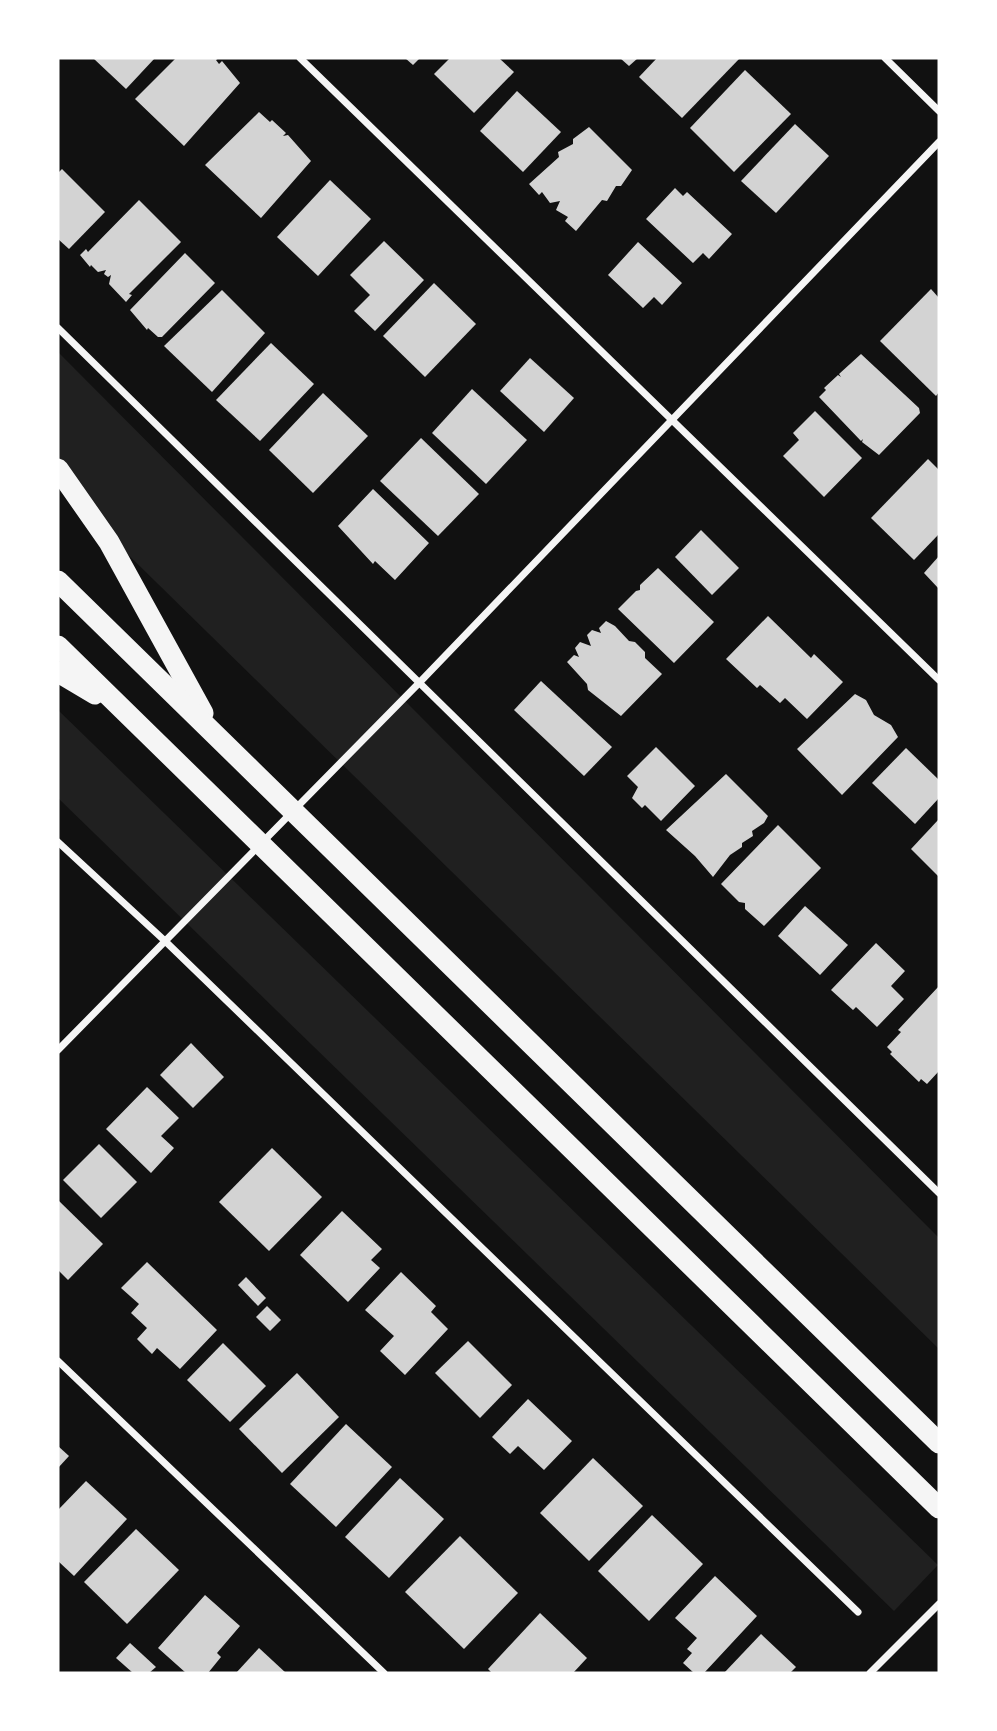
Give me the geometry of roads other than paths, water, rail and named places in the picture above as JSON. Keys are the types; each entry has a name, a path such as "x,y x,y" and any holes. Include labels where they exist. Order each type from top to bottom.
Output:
{"highway":[{"path":"58,469 109,542 214,733"},
{"path":"58,581 939,1443"},
{"path":"58,646 939,1508"},
{"path":"58,672 128,715"}],"street":[{"path":"300,58 939,680"},
{"path":"885,58 939,111"},
{"path":"58,1050 420,682 939,142"},
{"path":"58,328 939,1193"},
{"path":"58,842 165,941 859,1612"},
{"path":"58,1362 384,1673"},
{"path":"870,1673 939,1604"}]}
